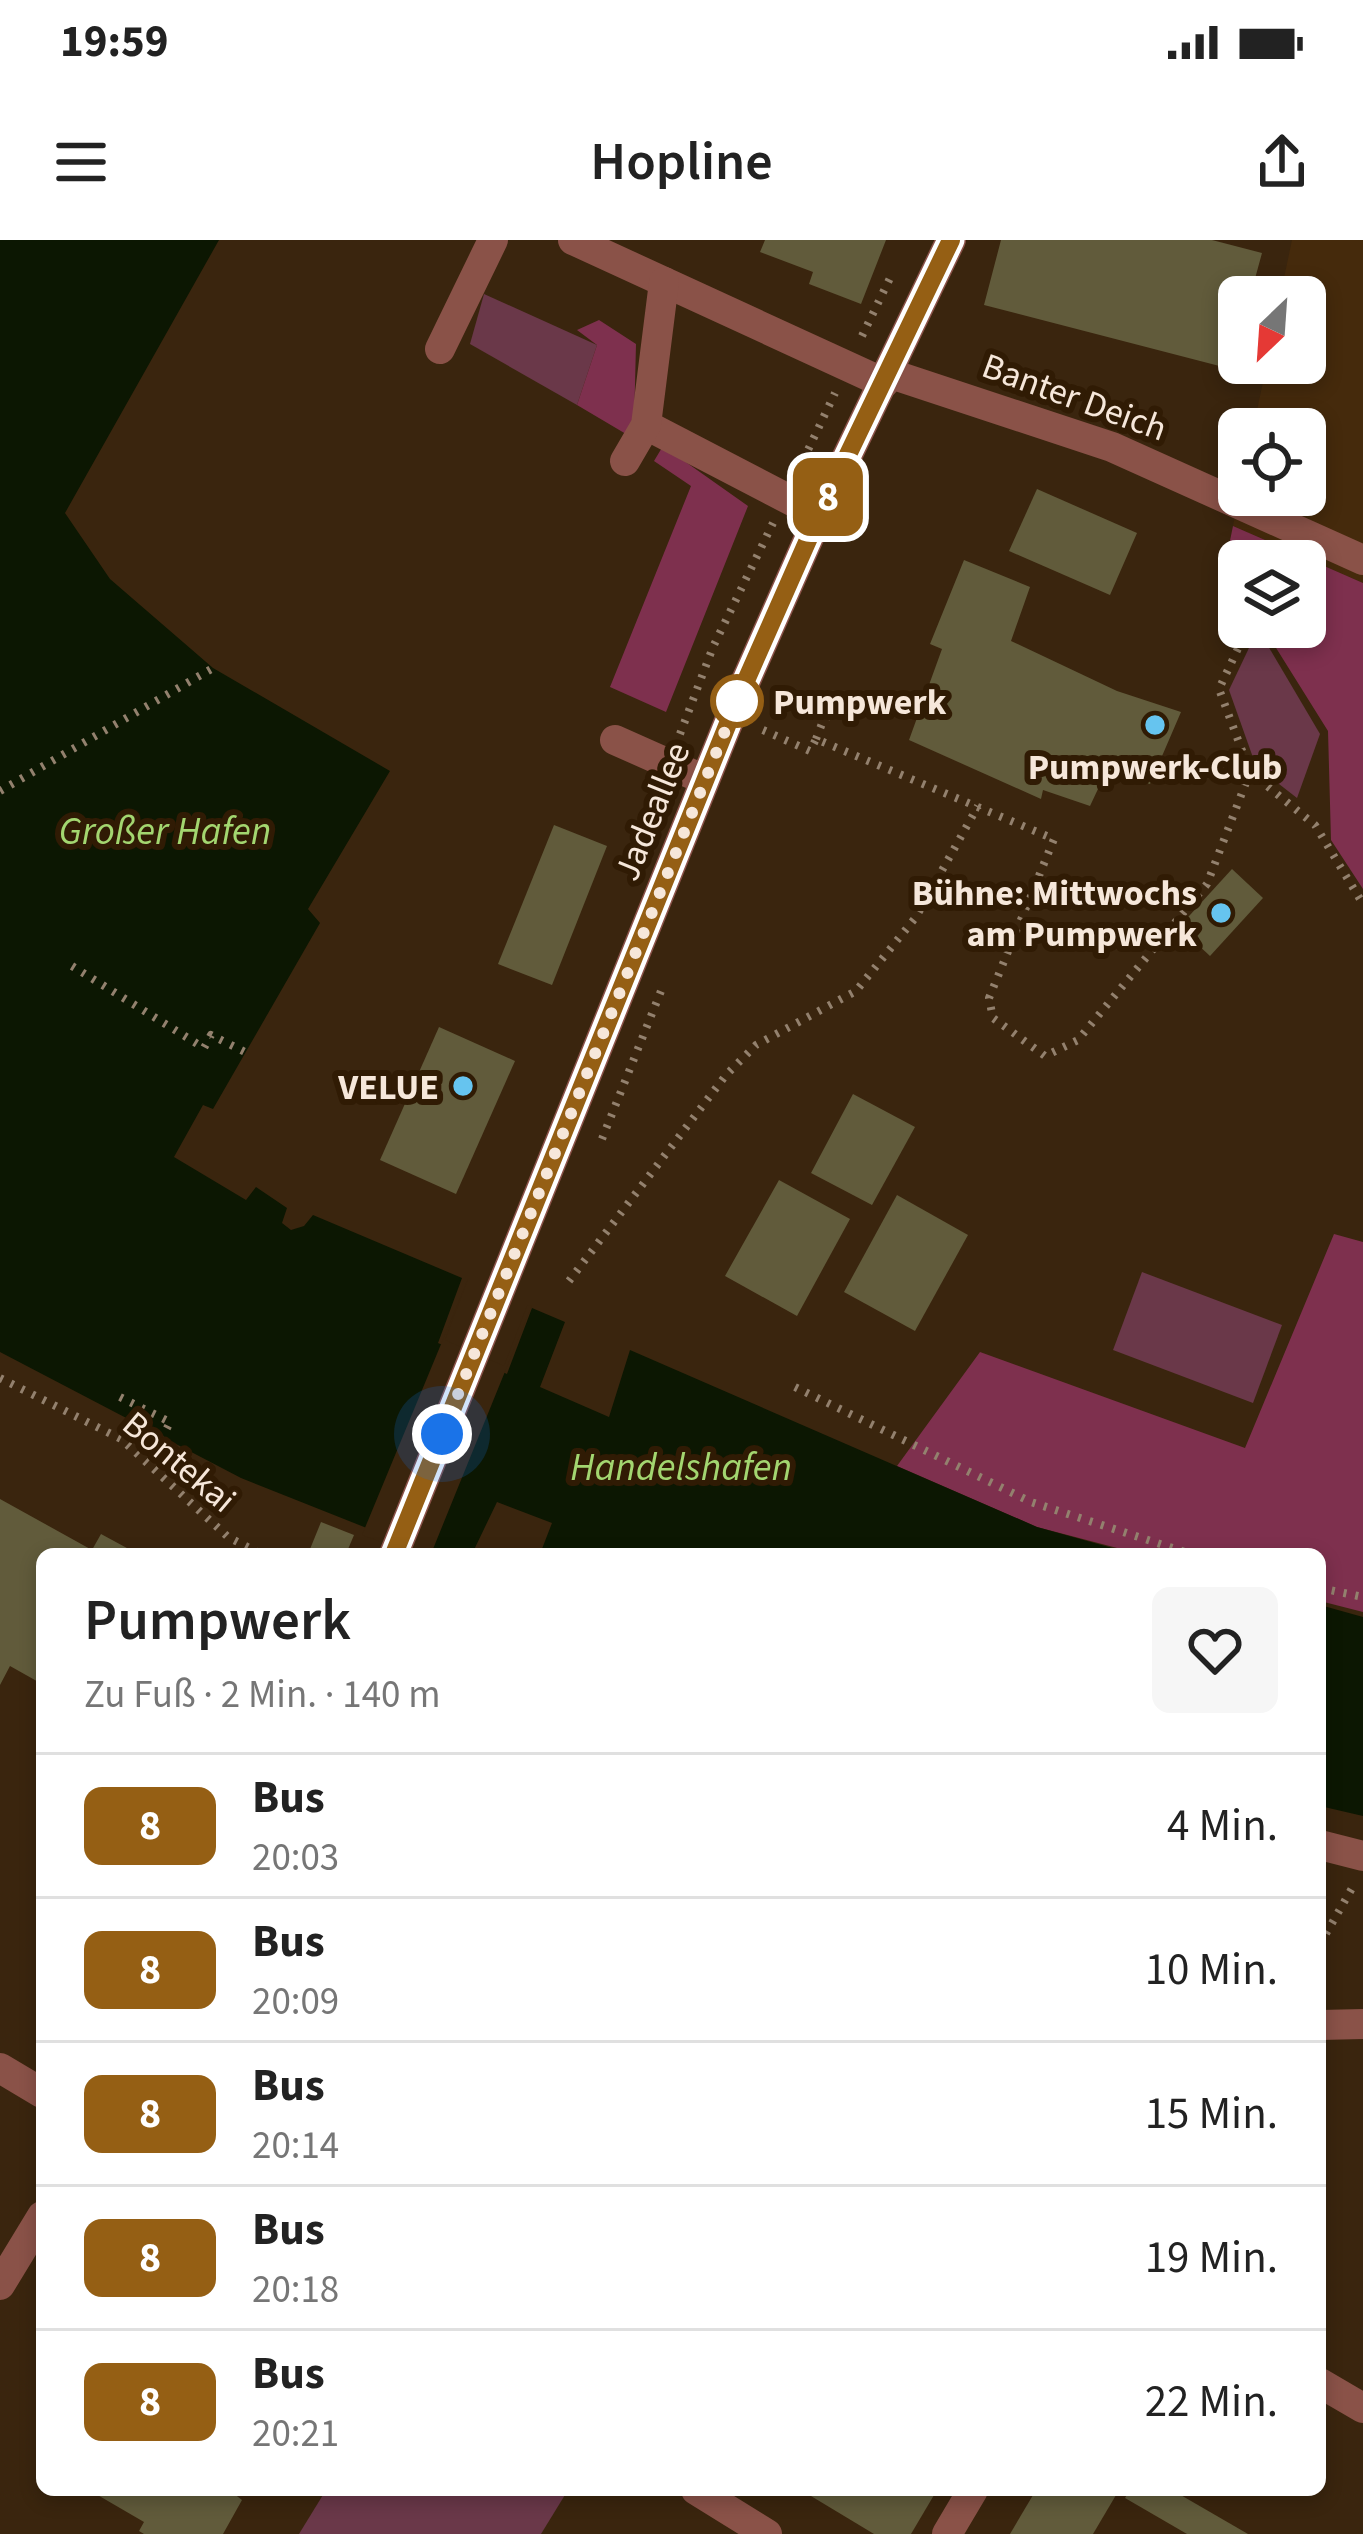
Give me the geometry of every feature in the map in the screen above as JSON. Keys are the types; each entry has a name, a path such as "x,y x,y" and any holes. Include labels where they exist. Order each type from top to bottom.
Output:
{"street":[{"path":"440,350 493,240"},
{"name":"Banter Deich","path":"573,240 848,366 1112,448 1363,560"},
{"name":"Jadeallee","path":"396,1548 706,781 819,515 952,240"},
{"path":"625,461 646,425 664,282"},
{"path":"646,425 819,515"},
{"path":"615,740 706,781"},
{"path":"1326,1847 1363,1856"},
{"path":"1326,2025 1363,2024"},
{"path":"0,2068 36,2089"},
{"path":"0,2285 36,2226"},
{"path":"1326,2386 1363,2408"},
{"path":"706,2496 767,2534"},
{"path":"947,2534 969,2496"}],"path":[{"path":"848,366 898,261"},
{"path":"1238,648 1220,688 1250,772 1315,825 1363,904"},
{"path":"0,790 213,668"},
{"path":"763,730 810,752 823,722 844,700"},
{"path":"816,739 1054,839 989,998 993,1018 1045,1056 1078,1040 1207,884 1250,772"},
{"path":"569,1281 726,1075 756,1045 856,991 916,917 978,806"},
{"path":"72,966 204,1048 211,1035 250,1055"},
{"name":"Bontekai","path":"0,1378 121,1438 228,1537 249,1548"},
{"path":"795,1387 1031,1502 1173,1548"},
{"path":"120,1397 170,1422 156,1450"},
{"path":"1326,1589 1363,1597"},
{"path":"1326,1934 1363,1869"}],"shaded area":[{"path":"1292,240 1363,240 1363,583 1326,567 1326,540 1265,540 1233,526 1235,516 1326,516 1326,408 1257,408 1263,384 1326,384 1326,276 1284,276"},
{"path":"484,294 597,345 577,405 470,344"},
{"path":"599,320 636,344 634,425 626,434 577,405 597,345 577,330"},
{"path":"663,446 748,506 666,712 610,687 691,486 654,461"},
{"path":"1233,526 1265,540 1230,540"},
{"path":"1326,567 1363,583 1363,889 1331,840 1328,731 1276,648 1326,648"},
{"path":"1249,648 1269,648 1320,734 1297,798 1256,766 1229,690"},
{"path":"1334,1234 1363,1242 1363,1612 1326,1603 1326,1548 1117,1548 1037,1527 897,1466 980,1352 1245,1448"},
{"path":"1142,1272 1282,1325 1253,1403 1113,1350"},
{"path":"322,2496 564,2496 541,2534 299,2534"}],"water":[{"name":"Großer Hafen","path":"0,240 219,240 65,513 110,579 213,668 390,771 308,909 320,923 213,1109 203,1105 174,1157 246,1200 256,1187 287,1208 282,1223 291,1230 304,1226 313,1215 462,1278 438,1343 507,1374 532,1308 565,1322 540,1387 609,1417 630,1350 1037,1527 1112,1548 542,1548 552,1523 497,1502 475,1548 417,1548 241,1478 0,1352"},
{"path":"1326,1607 1363,1617 1363,1816 1326,1807"}],"pier":[{"path":"468,1279 445,1340 504,1366 527,1306 532,1305 433,1548 398,1548 362,1535"}],"building":[{"path":"765,240 886,240 861,304 809,284 813,272 760,252"},
{"path":"1001,240 1212,240 1262,253 1256,276 1218,276 1218,366 984,305"},
{"path":"1037,489 1137,533 1110,595 1009,551"},
{"path":"964,560 1030,587 1011,641 1117,691 1181,712 1150,784 1106,772 1090,806 1043,790 1041,799 909,740 942,649 930,644"},
{"path":"554,825 607,846 552,985 498,964"},
{"name":"Bühne: Mittwochs am Pumpwerk","path":"1232,869 1263,898 1210,956 1179,927"},
{"path":"439,1027 515,1061 456,1194 380,1160"},
{"path":"853,1094 915,1127 872,1205 811,1173"},
{"path":"779,1180 850,1219 797,1316 725,1276"},
{"path":"897,1195 968,1235 915,1331 844,1292"},
{"path":"0,1499 88,1548 36,1548 36,1681 10,1666 0,1685"},
{"path":"321,1522 354,1535 349,1548 310,1548"},
{"path":"101,1534 127,1548 93,1548"},
{"path":"99,2496 237,2496 242,2500 223,2534 144,2534 139,2531 144,2522"},
{"path":"811,2496 933,2496 911,2534 874,2534"},
{"path":"1032,2496 1115,2496 1093,2534 1010,2534"},
{"path":"1182,2496 1248,2534 1187,2534 1125,2498"}],"bus line":[{"name":"8","path":"396,1548 737,701 819,515 951,240"}],"place":[{"name":"Pumpwerk","path":"737,701"},
{"name":"Pumpwerk-Club","path":"1155,725"},
{"name":"Bühne: Mittwochs am Pumpwerk","path":"1221,913"},
{"name":"VELUE","path":"463,1086"}],"route":[{"path":"442,1434 737,701"}],"water label":[{"name":"Handelshafen","path":"681,1466"}]}
